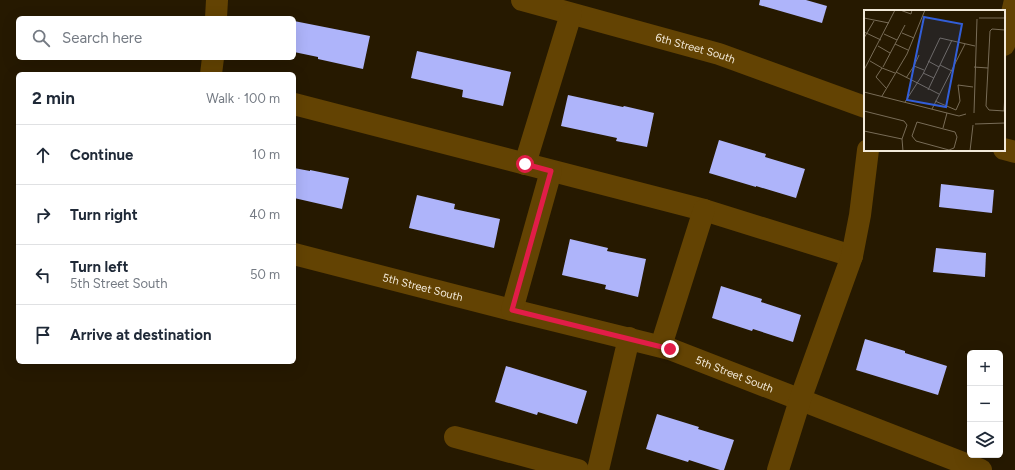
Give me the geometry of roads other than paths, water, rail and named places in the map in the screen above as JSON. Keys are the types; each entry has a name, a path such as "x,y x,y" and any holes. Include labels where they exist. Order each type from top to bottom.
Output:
{"street":[{"path":"216,16 217,0"},
{"name":"6th Street South","path":"522,0 719,54 864,107"},
{"path":"1005,42 1015,0"},
{"path":"525,164 571,14"},
{"path":"211,72 213,60"},
{"path":"296,105 704,210 852,256"},
{"path":"1005,149 1015,152"},
{"path":"778,470 800,400 852,256 860,215 868,151"},
{"path":"512,310 551,171"},
{"path":"661,346 704,210"},
{"name":"5th Street South","path":"296,255 512,310 661,346 981,470"},
{"path":"598,470 629,338"},
{"path":"455,437 578,470"}]}
